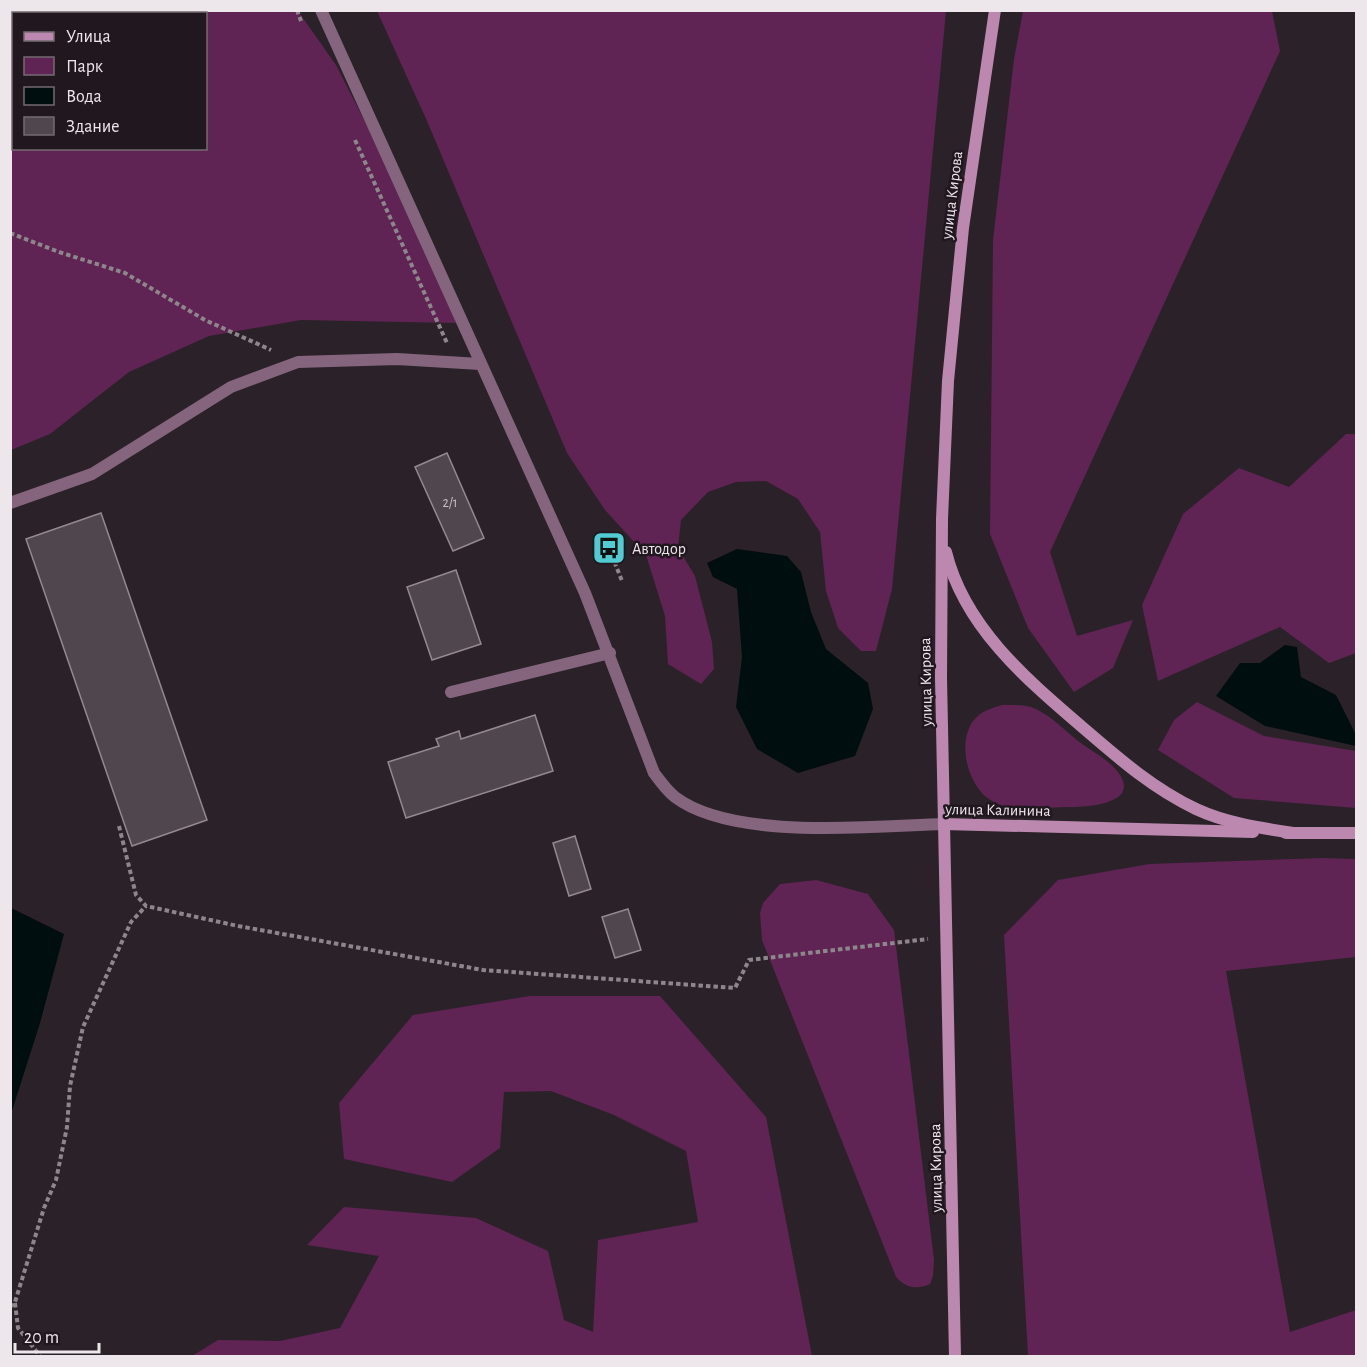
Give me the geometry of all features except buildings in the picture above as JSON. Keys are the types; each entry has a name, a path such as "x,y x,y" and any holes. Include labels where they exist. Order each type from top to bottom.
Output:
{"main road":[{"name":"улица Кирова","path":"955,1356 944,824 942,519 948,381 963,228 995,10"},
{"path":"942,519 944,543 958,590 991,638 1041,692 1125,764 1162,791 1225,820 1293,833"},
{"name":"улица Калинина","path":"944,824 1356,833"}],"street":[{"path":"321,10 610,653 451,692"},
{"path":"10,503 92,474 231,387 298,362 397,359 480,364"},
{"name":"улица Калинина","path":"610,653 654,773 675,797 701,810 738,821 794,828 944,824"}],"path":[{"path":"297,10 306,32"},
{"path":"354,139 456,364"},
{"path":"10,233 59,252 125,273 205,320 298,362"},
{"path":"609,548 622,580"},
{"path":"119,826 136,895 146,906 238,926 483,970 735,988 749,960 947,936"},
{"path":"40,1356 18,1328 15,1302 44,1208 56,1180 67,1127 70,1086 83,1027 131,922 146,906"},
{"path":"10,1307 15,1302"}],"green space":[{"path":"11,11 298,11 336,65 423,235 456,323 301,320 209,336 129,372 50,434 11,450"},
{"path":"377,11 946,11 892,589 876,651 861,651 838,628 826,591 820,532 798,499 766,481 736,482 708,492 681,520 678,548 695,576 712,642 714,669 701,684 668,664 665,616 646,555 605,510 567,453 427,121"},
{"path":"1023,11 1272,11 1280,51 1050,552 1077,636 1133,620 1113,668 1074,692 1028,628 990,534 993,240 1014,59"},
{"path":"1346,434 1356,434 1356,653 1329,663 1280,627 1158,681 1142,605 1183,514 1239,468 1289,487"},
{"path":"1197,702 1264,736 1356,751 1356,808 1234,798 1158,750 1174,720"},
{"path":"1002,705 1029,707 1048,716 1078,741 1105,759 1118,772 1124,783 1123,791 1118,797 1109,801 1088,806 1020,808 1000,805 992,801 984,795 971,775 965,752 966,740 969,729 980,714"},
{"path":"1356,859 1356,957 1226,971 1290,1332 1356,1310 1356,1356 1028,1356 1004,935 1058,880 1149,864"},
{"path":"816,880 868,894 894,930 934,1260 933,1276 930,1284 925,1286 912,1287 896,1277 762,940 760,913 763,903 780,884"},
{"path":"530,996 660,996 766,1117 812,1356 192,1356 218,1340 280,1341 340,1328 379,1256 307,1245 344,1207 476,1218 548,1251 564,1320 593,1332 598,1240 698,1222 686,1151 614,1115 551,1091 504,1092 500,1148 452,1182 344,1159 339,1103 413,1015"}],"water":[{"path":"737,549 787,556 801,572 811,612 826,649 868,683 873,709 855,756 798,773 757,749 736,707 742,657 737,589 713,577 707,563"},
{"path":"1285,645 1297,647 1301,677 1336,695 1356,735 1356,746 1265,726 1216,696 1240,663 1260,663"},
{"path":"11,908 64,934 40,1023 11,1114"}],"place":[{"name":"Автодор","path":"609,548"}]}
